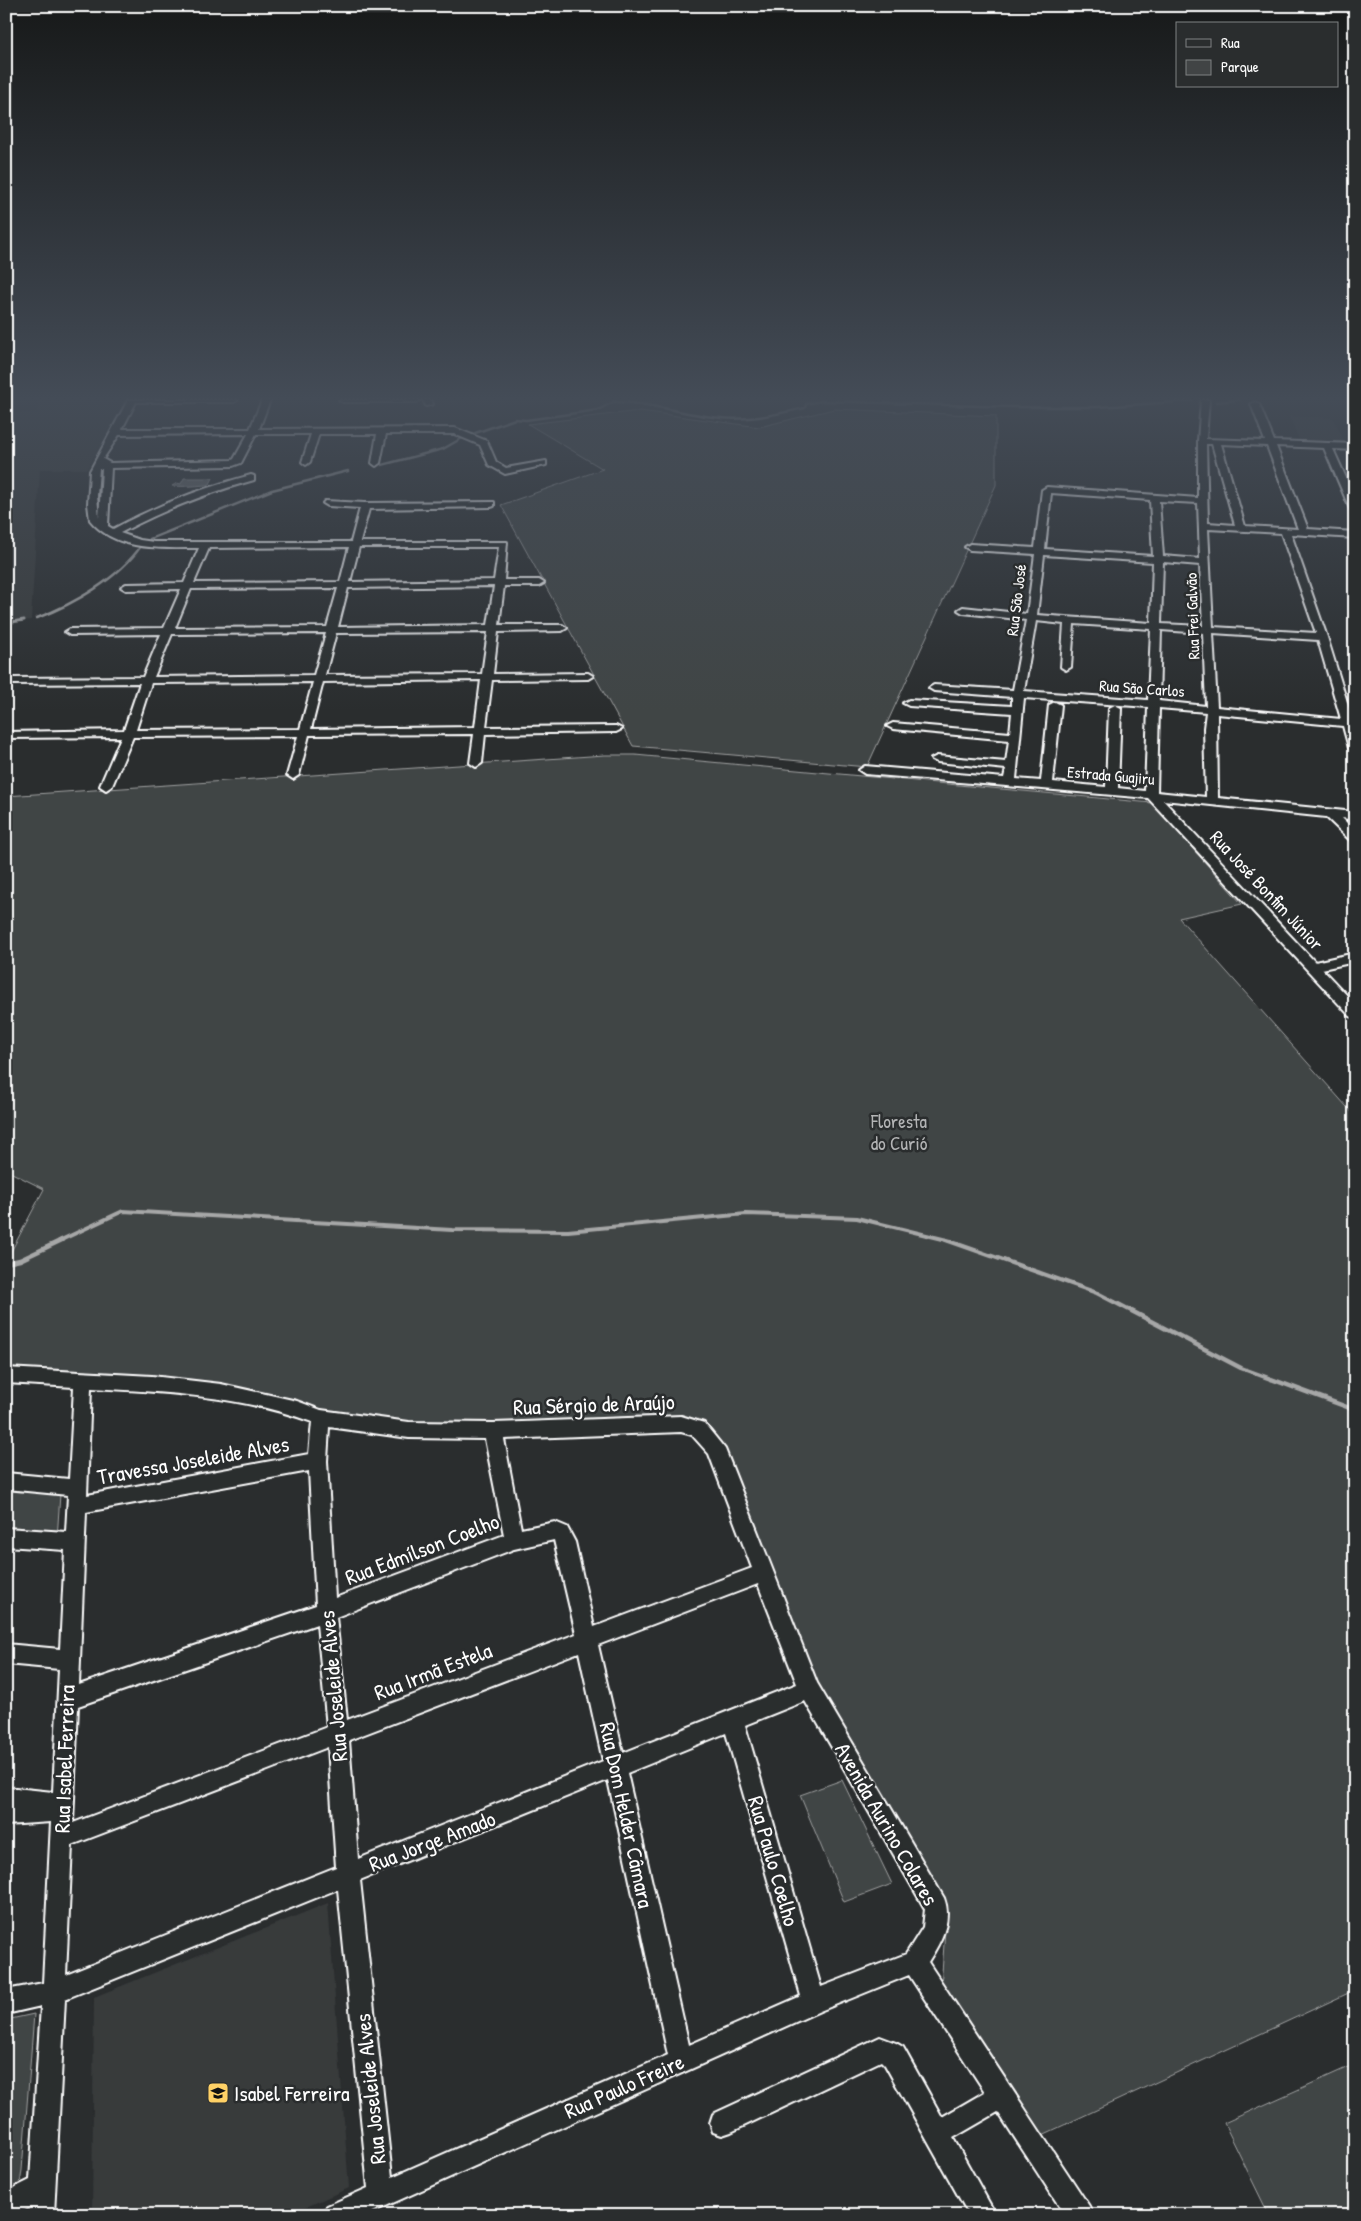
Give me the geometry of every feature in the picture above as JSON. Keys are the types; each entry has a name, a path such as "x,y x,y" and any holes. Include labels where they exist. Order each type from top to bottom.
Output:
{"street":[{"path":"93,504 95,520 114,534 148,545 502,543 506,546 476,763"},
{"path":"114,534 148,514 173,504"},
{"path":"336,504 365,506 492,504"},
{"name":"Rua São José","path":"1010,782 1018,695 1032,616 1045,504"},
{"path":"1151,794 1158,558 1154,504"},
{"name":"Rua Frei Galvão","path":"1204,504 1207,629 1212,710 1210,744 1212,801"},
{"path":"1234,504 1241,528"},
{"path":"1294,504 1304,532"},
{"path":"293,775 365,506"},
{"path":"1203,526 1355,535"},
{"path":"1285,530 1322,637 1346,723 1355,748"},
{"path":"106,786 147,680 205,545"},
{"path":"970,547 1206,562"},
{"path":"126,587 540,583"},
{"path":"963,610 1069,620 1322,637"},
{"path":"1066,667 1069,620"},
{"path":"70,632 562,628"},
{"path":"13,681 588,676"},
{"name":"Rua São Carlos","path":"934,688 1155,704 1346,723"},
{"path":"909,703 1018,710"},
{"path":"1047,785 1055,705"},
{"path":"1112,791 1115,708"},
{"path":"893,726 1015,737"},
{"path":"6,735 616,729"},
{"path":"937,759 1012,766"},
{"name":"Estrada Guajiru","path":"865,770 1151,794 1355,816"},
{"name":"Rua José Bonfim Júnior","path":"1151,794 1355,1013"},
{"path":"1328,813 1355,838"},
{"path":"1314,967 1355,957"},
{"path":"6,1375 83,1379 221,1392 297,1409 321,1418"},
{"name":"Rua Isabel Ferreira","path":"41,2215 62,1838 61,1807 83,1379"},
{"name":"Rua Sérgio de Araújo","path":"321,1418 408,1430 493,1431 681,1424 698,1429 716,1449 766,1572"},
{"name":"Rua Joseleide Alves","path":"321,1418 318,1461 326,1611 338,1734 348,1874 381,2194"},
{"path":"493,1431 514,1540"},
{"name":"Travessa Joseleide Alves","path":"6,1481 77,1496 318,1461"},
{"name":"Rua Edmílson Coelho","path":"67,1698 326,1611 514,1540 555,1531 560,1533 565,1542 571,1569"},
{"path":"6,1537 75,1542"},
{"name":"Rua Dom Helder Câmara","path":"571,1569 681,2061"},
{"name":"Rua Irmã Estela","path":"62,1838 766,1572"},
{"name":"Avenida Aurino Colares","path":"766,1572 809,1690 936,1906 937,1920 933,1932 914,1962"},
{"path":"6,1654 68,1660"},
{"name":"Rua Jorge Amado","path":"6,2002 54,1992 616,1769 809,1690"},
{"name":"Rua Paulo Coelho","path":"734,1720 814,2002"},
{"path":"6,1798 61,1807"},
{"path":"6,1814 61,1807"},
{"path":"914,1962 1080,2215"},
{"name":"Rua Paulo Freire","path":"336,2215 814,2002 914,1962"},
{"path":"722,2123 880,2049 888,2050 894,2056 983,2215"},
{"path":"936,2134 1001,2096"},
{"path":"6,2205 42,2188"}],"shaded area":[{"path":"6,504 38,504 31,620 6,623"},
{"name":"Isabel Ferreira","path":"328,1903 349,2188 288,2215 92,2215 94,1997"}],"green space":[{"path":"987,504 867,767 633,746 501,505"},
{"name":"Floresta do Curió","path":"605,755 635,755 1152,803 1242,904 1179,918 1355,1116 1355,1990 1036,2138 941,1988 946,1915 809,1680 697,1420 458,1432 306,1421 228,1394 6,1378 6,1261 44,1189 6,1170 6,796"},
{"path":"6,1489 60,1494 57,1539 6,1534"},
{"path":"842,1780 892,1884 844,1902 800,1795"},
{"path":"34,2014 22,2170 17,2207 6,2211 6,2020"},
{"path":"1355,2064 1355,2215 1269,2215 1224,2123"}],"waterway":[{"path":"150,539 238,504"},
{"path":"37,618 80,598 108,580 141,546"},
{"path":"6,623 24,620"},
{"path":"59,1241 123,1211 452,1230 568,1231 746,1214 857,1218 951,1241"},
{"path":"6,1263 20,1260 62,1240"},
{"path":"946,1240 1097,1293 1241,1368 1355,1410"}],"place":[{"name":"Isabel Ferreira","path":"218,2093"}]}
